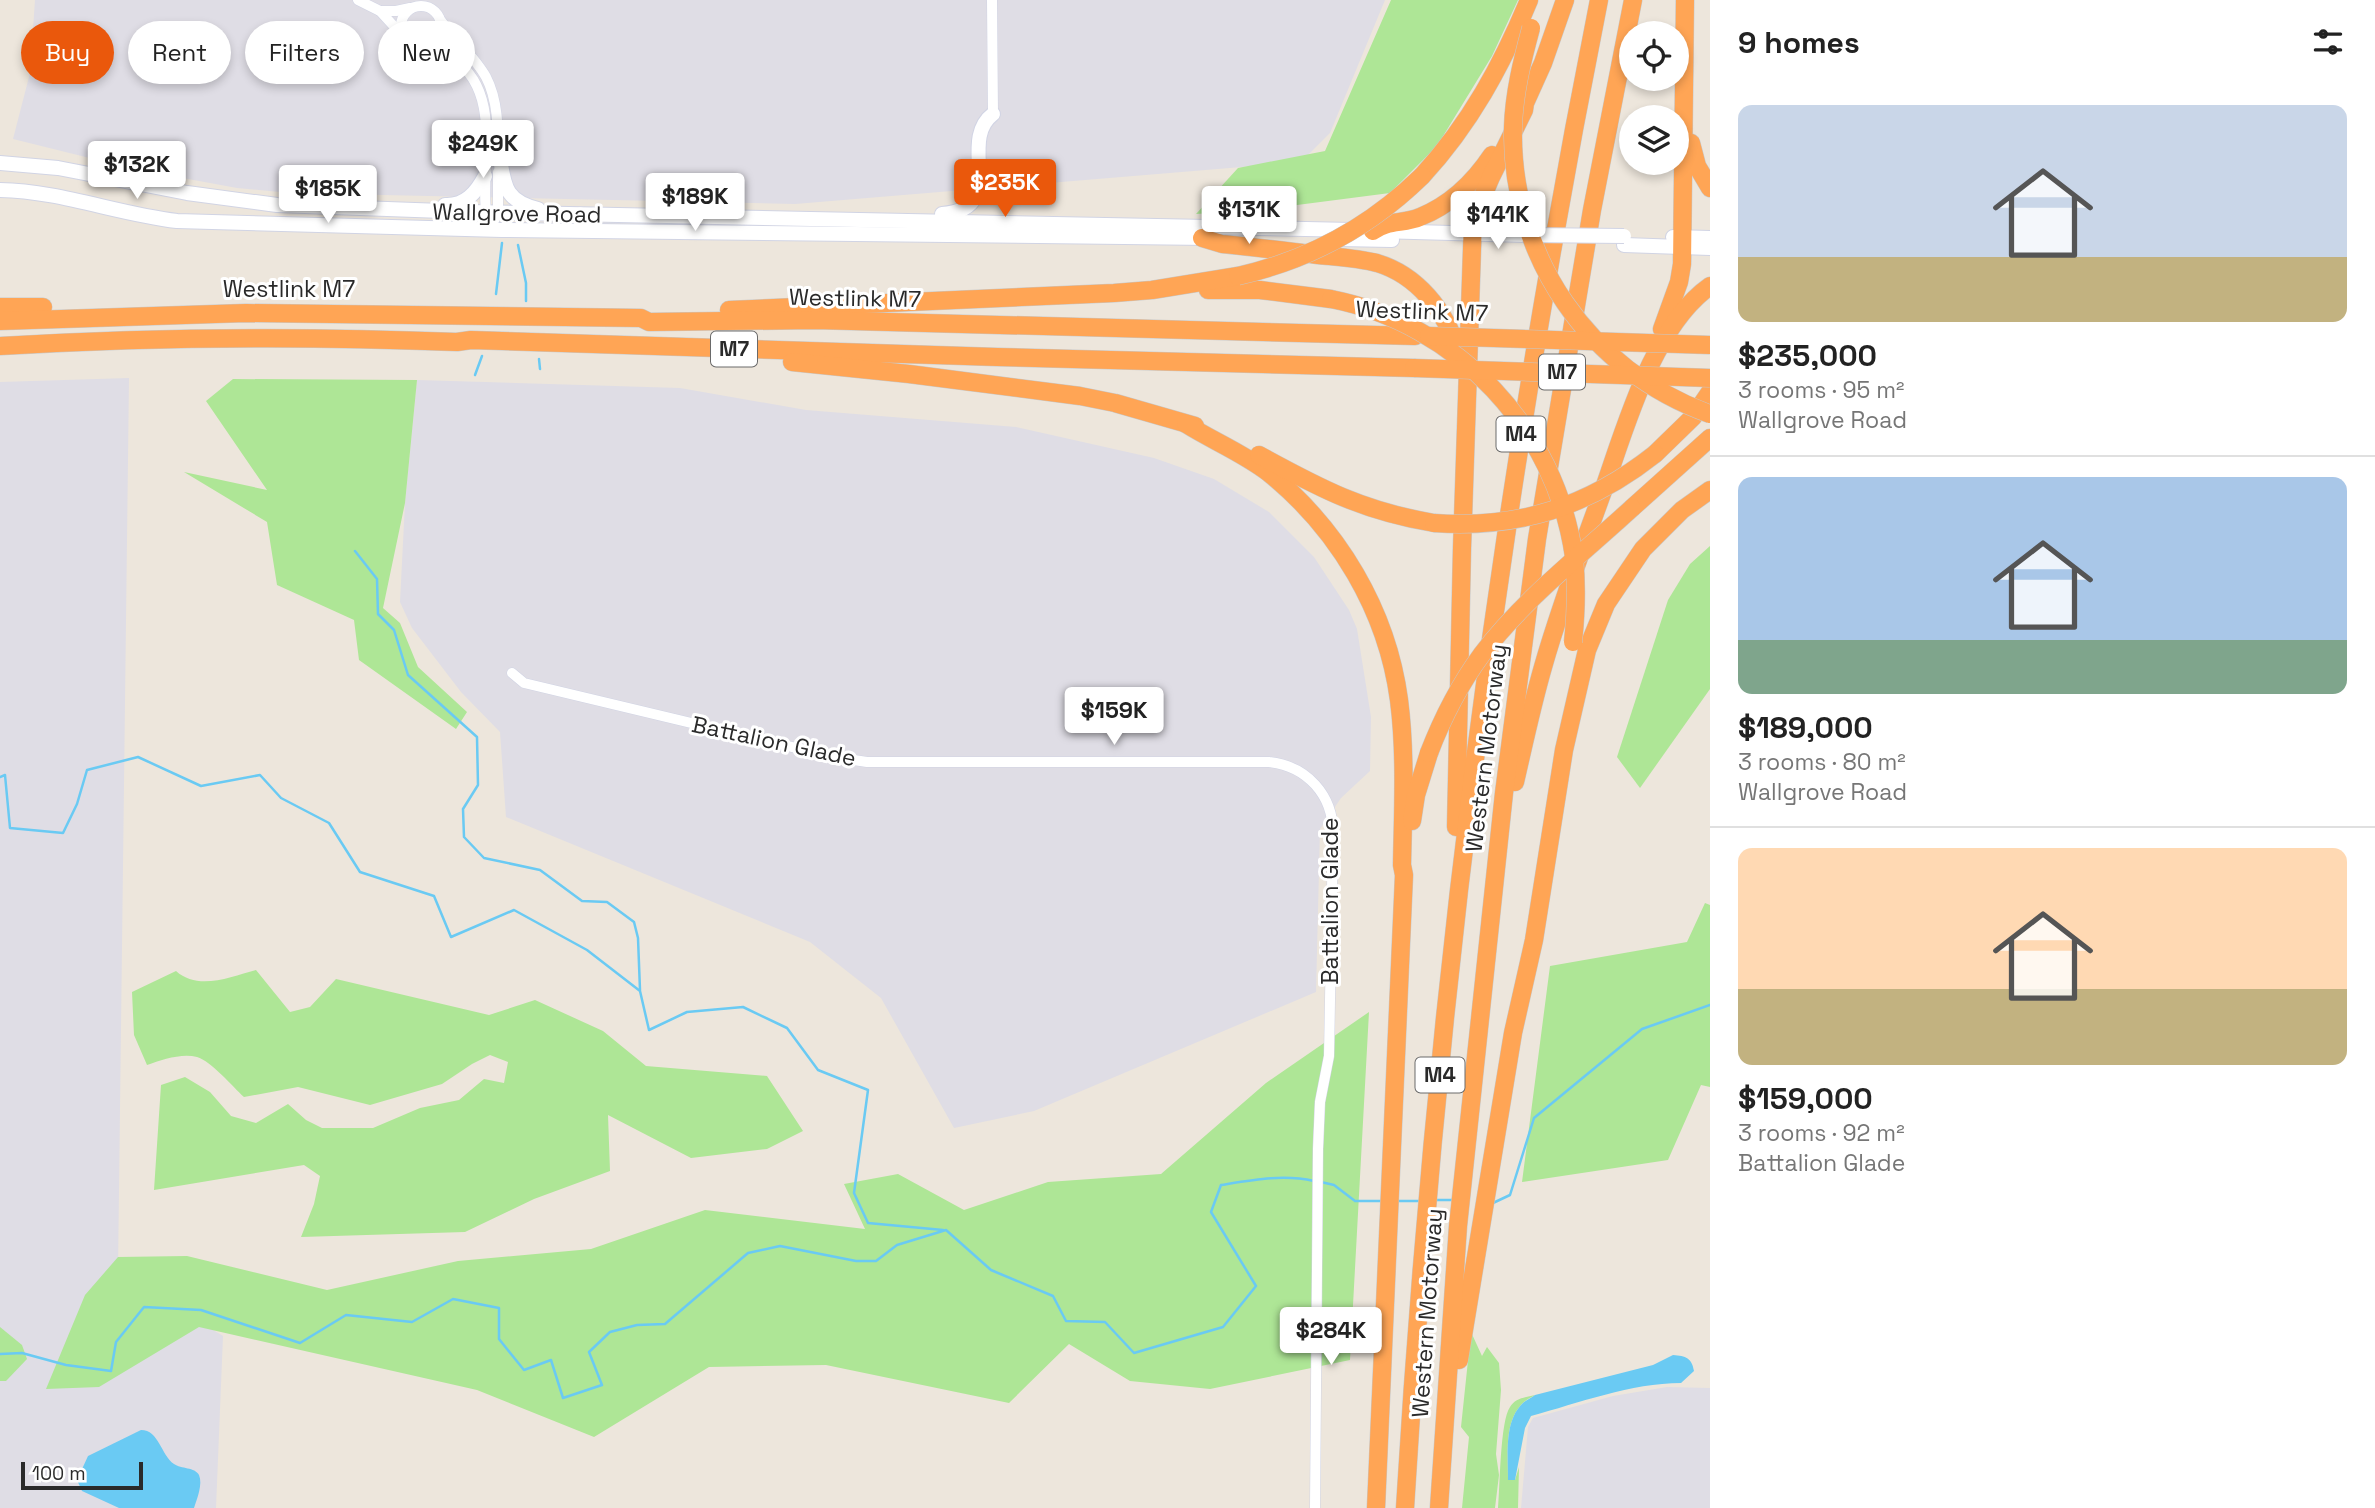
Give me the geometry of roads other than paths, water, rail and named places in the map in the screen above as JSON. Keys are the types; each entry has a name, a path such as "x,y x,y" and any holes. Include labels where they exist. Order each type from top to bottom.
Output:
{"highway":[{"path":"1152,290 1238,276 1297,259 1334,242 1377,216 1423,176 1461,130 1482,98 1529,0"},
{"path":"1539,0 1516,93 1513,149 1520,204 1540,261 1563,302 1606,352 1656,389 1710,414"},
{"path":"1462,871 1455,850 1471,238 1475,211 1524,110 1565,0"},
{"name":"Western Motorway","path":"1405,1508 1430,1170 1483,691 1524,413 1599,0"},
{"name":"Western Motorway","path":"1439,1508 1462,1173 1504,793 1537,539 1592,210 1633,0"},
{"path":"1684,105 1685,0"},
{"path":"1373,231 1382,224 1420,217 1458,195 1485,165 1520,106 1525,103"},
{"path":"1689,136 1697,166 1710,188"},
{"path":"1651,365 1679,282 1683,242 1684,175"},
{"path":"1202,238 1222,244 1363,260 1395,270 1419,287 1443,316 1467,380"},
{"path":"1504,793 1515,783 1536,691 1557,619 1622,436 1669,329 1690,301 1710,286"},
{"path":"641,318 649,313 999,296 1152,290 1260,290 1331,299 1368,308 1391,317 1450,351 1491,386 1525,429 1550,474 1568,529 1575,574 1569,678 1535,853 1513,1033"},
{"name":"Westlink M7","path":"6,314 48,312 103,316 320,313 641,318 649,322 815,320 1710,345"},
{"name":"M7","path":"6,351 50,348 79,342 340,338 457,342 471,340 1710,378"},
{"path":"457,342 471,347 832,365 994,384 1115,403 1200,428 1343,499 1402,518 1434,523 1501,523 1559,509 1608,486 1655,454 1693,417 1710,392"},
{"path":"1186,424 1254,463 1297,498 1342,551 1370,600 1392,661 1399,700 1404,875 1376,1508"},
{"path":"1404,875 1416,795 1429,753 1451,704 1483,652 1532,599 1710,439"},
{"path":"1446,1401 1455,1391 1513,1033 1534,940 1564,750 1587,650 1606,604 1643,549 1662,527 1710,490"}],"main road":[{"path":"867,220 958,213 969,206 979,189 980,130 993,114"},
{"path":"498,148 504,181 510,196 525,206 556,214"},
{"name":"Wallgrove Road","path":"0,163 58,168 231,200 277,205 1202,238 1471,238 1683,242 1710,238"},
{"path":"381,209 460,204 476,191 485,176"},
{"name":"Wallgrove Road","path":"0,190 64,198 151,218 177,221 489,230 833,226 867,220 1373,231 1471,238"},
{"name":"Wallgrove Road","path":"1683,242 1710,248"}],"street":[{"path":"358,0 380,11 391,21"},
{"path":"439,0 440,21"},
{"path":"992,0 993,114"},
{"path":"380,11 396,11 415,5 428,7 440,18 486,78 495,107 498,148 489,230"},
{"path":"401,21 415,5"},
{"path":"474,84 483,104 485,119 485,176 491,213"},
{"name":"Battalion Glade","path":"512,673 524,683 555,691 834,757 867,762 1269,762 1286,765 1314,782 1324,795 1333,825 1329,1056 1320,1102 1318,1149 1315,1508"}],"water":[{"path":"1673,1355 1688,1358 1692,1363 1694,1371 1681,1383 1624,1390 1531,1416 1525,1428 1515,1480 1508,1480 1509,1431 1516,1412 1524,1402 1535,1395 1653,1365"},
{"path":"141,1430 156,1438 174,1464 199,1475 200,1487 194,1508 119,1508 82,1491 77,1480 88,1456"}],"waterway":[{"path":"496,294 502,243"},
{"path":"518,245 526,283 526,301"},
{"path":"475,375 482,356"},
{"path":"539,359 540,369"},
{"path":"355,551 377,579 378,614 394,630 408,675 477,737 478,785 463,809 464,837 484,858 540,870 582,901 607,902 634,922 638,938 640,990"},
{"path":"0,777 5,775 10,828 63,833 77,804 87,770 138,757 201,786 260,775 281,798 329,823 360,872 434,896 451,937 514,910 587,950 640,991 649,1030 687,1012 743,1007 787,1028 818,1070 868,1090 854,1193 868,1223 943,1230"},
{"path":"1493,1203 1510,1195 1534,1118 1642,1029 1710,1005"},
{"path":"0,1354 22,1353 66,1365 111,1371 116,1342 144,1307 201,1310 300,1343 346,1315 412,1322 453,1299 499,1308 499,1339 524,1370 551,1360 563,1398 602,1385 589,1352 610,1332 637,1325 665,1324 748,1253 780,1246 856,1261 876,1261 897,1245 946,1230 991,1270 1053,1296 1066,1321 1105,1322 1134,1353 1223,1327 1256,1286 1211,1212 1221,1185 1279,1178 1314,1181"},
{"path":"1321,1182 1334,1185 1355,1201 1382,1201"},
{"path":"1434,1200 1455,1200"},
{"path":"1395,1201 1420,1201"}]}
